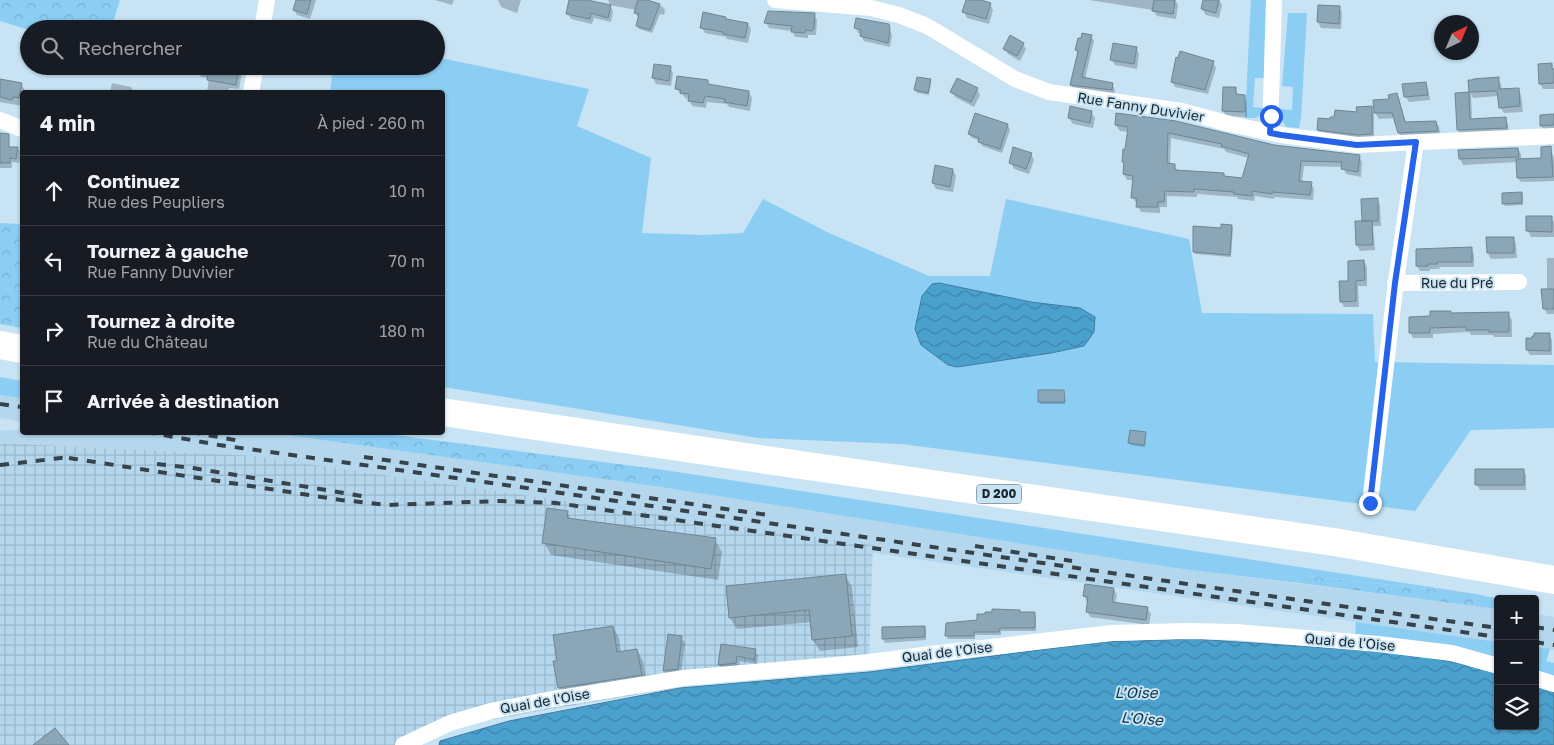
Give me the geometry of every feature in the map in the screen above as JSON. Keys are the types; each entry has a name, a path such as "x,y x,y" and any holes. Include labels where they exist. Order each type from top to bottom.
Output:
{"highway":[{"path":"0,345 20,348"},
{"path":"0,364 20,367"},
{"name":"D 200","path":"445,412 746,458 1334,542 1554,580"},
{"name":"D 200","path":"445,430 840,490 1232,544 1554,598"}],"street":[{"path":"264,20 267,0"},
{"name":"Rue Fanny Duvivier","path":"775,0 871,8 899,15 926,26 1015,79 1049,92 1182,111 1270,133 1357,145 1554,136"},
{"path":"1270,133 1274,0"},
{"path":"251,90 254,75"},
{"path":"0,120 20,128"},
{"path":"1370,503 1395,283 1416,142"},
{"name":"Rue du Pré","path":"1395,283 1520,282"},
{"name":"Quai de l'Oise","path":"403,745 450,724 491,711 684,678 860,663 1112,634 1187,631 1236,632 1369,643 1452,653 1494,665"},
{"path":"1539,679 1554,684"}],"shaded area":[{"path":"0,395 20,398 20,422 0,418"},
{"path":"20,429 20,435 286,435 661,487 1175,568 1494,608 1494,641 545,506 0,473 0,431"},
{"path":"0,443 252,456 873,545 869,655 441,728 405,745 0,745"},
{"path":"1539,615 1554,617 1554,650 1539,648"}],"green space":[{"path":"0,0 120,0 114,20 20,20 20,27 0,21"},
{"path":"1251,0 1269,0 1265,78 1255,78 1253,107 1263,108 1261,114 1256,118 1245,118"},
{"path":"1288,13 1307,13 1299,128 1286,127 1283,122 1281,109 1292,110 1293,87 1282,86"},
{"path":"445,59 589,89 577,126 651,158 642,233 703,235 743,233 763,199 829,233 929,276 990,276 1006,199 1189,239 1202,313 1373,314 1375,362 1554,365 1554,428 1471,430 1415,511 902,444 758,438 445,387 445,90 330,90 332,75 445,75","holes":["1031,302 1080,308 1084,346 1051,353 957,367 948,365"]},
{"path":"0,223 20,224 20,328 0,324"},
{"path":"0,377 20,381 20,398 0,395"},
{"path":"286,435 394,435 664,470 661,487"},
{"path":"664,470 1476,594 1307,576 1307,584 1175,568 661,487"},
{"path":"1306,576 1476,594 1474,606 1307,584"},
{"path":"1476,594 1494,598 1494,608 1474,606"},
{"path":"1356,622 1494,641 1494,673 1427,657 1354,651"},
{"path":"1539,648 1550,649 1546,661 1554,663 1554,676 1539,682"}],"water":[{"path":"939,283 1031,302 1080,308 1095,317 1094,332 1084,346 1051,353 957,367 948,365 921,345 915,329 922,296 932,284"},
{"name":"L’Oise","path":"1194,639 1386,652 1427,657 1475,667 1494,673 1494,730 1539,730 1539,686 1554,692 1554,745 439,745 440,741 509,721 680,688 869,672 1102,642"}],"building":[{"path":"296,0 311,0 307,14 293,10"},
{"path":"569,0 587,0 611,5 608,18 591,13 590,19 566,14"},
{"path":"638,0 647,0 660,4 650,30 636,26 639,14 634,13"},
{"path":"966,0 981,0 991,3 986,19 962,12"},
{"path":"1154,0 1175,0 1173,14 1152,11"},
{"path":"1203,0 1219,0 1216,13 1201,9"},
{"path":"1318,5 1340,6 1339,24 1317,22"},
{"path":"768,11 815,13 814,29 812,31 806,30 805,33 791,32 792,26 764,23"},
{"path":"703,12 748,23 745,38 700,28"},
{"path":"856,18 889,24 888,43 860,36 861,30 854,28"},
{"path":"1082,33 1092,35 1082,77 1113,83 1112,90 1070,85 1078,51 1075,50 1078,38 1081,38"},
{"path":"1010,35 1024,43 1017,56 1003,49"},
{"path":"1113,43 1137,47 1134,64 1110,60"},
{"path":"1180,51 1214,61 1205,90 1171,82 1176,57 1178,58"},
{"path":"1552,63 1554,83 1539,84 1538,64"},
{"path":"654,64 671,66 669,81 652,78"},
{"path":"208,75 238,75 236,85 207,80"},
{"path":"677,76 708,80 708,84 749,91 747,106 724,102 725,99 705,96 703,103 688,101 689,94 680,93 681,90 675,89"},
{"path":"917,77 931,79 928,93 914,90"},
{"path":"1499,77 1499,89 1519,88 1520,106 1499,108 1497,91 1469,92 1468,80"},
{"path":"957,78 978,88 971,102 950,92"},
{"path":"0,79 22,83 19,98 13,97 12,100 0,97"},
{"path":"1426,82 1428,95 1404,97 1402,84"},
{"path":"1223,87 1236,87 1236,94 1245,95 1245,112 1222,111"},
{"path":"1469,92 1470,119 1506,117 1507,128 1457,130 1455,93"},
{"path":"1397,93 1405,122 1436,121 1438,131 1398,133 1392,113 1374,113 1373,100 1389,99 1388,95"},
{"path":"1070,106 1092,111 1090,123 1068,118"},
{"path":"1372,106 1372,134 1357,135 1317,130 1318,118 1330,119 1330,117 1334,117 1335,110 1357,112 1356,107"},
{"path":"975,113 1008,124 1000,149 978,142 979,138 968,134"},
{"path":"1116,113 1176,121 1274,145 1360,155 1358,172 1341,169 1342,162 1301,161 1299,181 1312,182 1310,195 1272,192 1272,194 1252,191 1252,196 1234,194 1234,192 1194,189 1194,192 1165,191 1164,202 1158,202 1158,207 1136,207 1137,198 1131,198 1133,176 1123,174 1123,149 1125,149 1128,127 1115,125","holes":["1168,133 1222,144 1221,146 1249,154 1242,178 1224,176 1224,173 1175,170 1175,164 1167,163"]},
{"path":"1554,114 1554,125 1540,126 1540,115"},
{"path":"0,133 9,134 9,147 18,147 16,159 10,158 10,163 0,163"},
{"path":"1551,146 1553,177 1517,178 1516,159 1541,158 1541,147"},
{"path":"1013,147 1032,153 1026,169 1009,163"},
{"path":"1518,148 1519,157 1459,159 1458,150"},
{"path":"935,165 953,169 950,187 932,183"},
{"path":"1522,192 1522,203 1502,204 1502,193"},
{"path":"1378,198 1378,221 1362,221 1361,199"},
{"path":"1526,216 1552,216 1552,232 1526,231"},
{"path":"1355,221 1372,221 1373,245 1356,245"},
{"path":"1221,224 1232,225 1230,255 1193,252 1193,226 1221,228"},
{"path":"1486,237 1514,237 1514,253 1487,253"},
{"path":"1472,247 1472,262 1437,262 1437,264 1428,264 1428,266 1416,266 1416,249"},
{"path":"1364,260 1365,280 1356,281 1356,301 1340,302 1339,281 1348,281 1348,261"},
{"path":"1541,289 1554,289 1554,309 1543,309"},
{"path":"1430,311 1451,311 1451,313 1509,312 1509,332 1466,330 1466,327 1430,328 1430,333 1409,333 1409,317 1430,316"},
{"path":"1534,333 1550,333 1550,351 1526,350 1526,338 1532,338"},
{"path":"1038,390 1064,390 1065,402 1038,402"},
{"path":"1130,430 1146,432 1144,445 1128,443"},
{"path":"1475,469 1524,469 1524,485 1475,485"},
{"path":"547,508 568,511 567,518 716,538 711,569 542,543"},
{"path":"846,574 852,636 812,640 809,610 729,618 726,586"},
{"path":"1085,584 1114,588 1112,602 1148,607 1146,620 1086,612 1088,597 1083,596"},
{"path":"992,609 1035,612 1035,628 1000,628 999,632 974,632 974,636 945,636 946,623 977,620 977,614 992,612"},
{"path":"613,626 617,652 637,649 642,675 558,688 553,661 557,661 553,635"},
{"path":"925,626 925,637 882,639 882,627"},
{"path":"668,634 682,636 678,669 663,671"},
{"path":"721,644 756,649 754,660 737,656 736,663 718,665"},
{"path":"55,728 69,745 33,745"}],"railway":[{"path":"0,404 20,407"},
{"path":"163,435 219,445 1494,627"},
{"path":"207,435 240,441"},
{"path":"364,457 768,515"},
{"path":"0,465 61,458 75,459"},
{"path":"69,458 341,500 388,505 499,501 556,503 1494,636"},
{"path":"157,464 193,468 362,496"},
{"path":"975,546 1072,561"},
{"path":"1539,628 1554,630"},
{"path":"1539,643 1554,645"}],"route":[{"path":"1271,116 1270,133 1281,135 1357,145 1416,142 1395,283 1370,503"}],"water label":[{"name":"L'Oise","path":"1142,719"}]}
